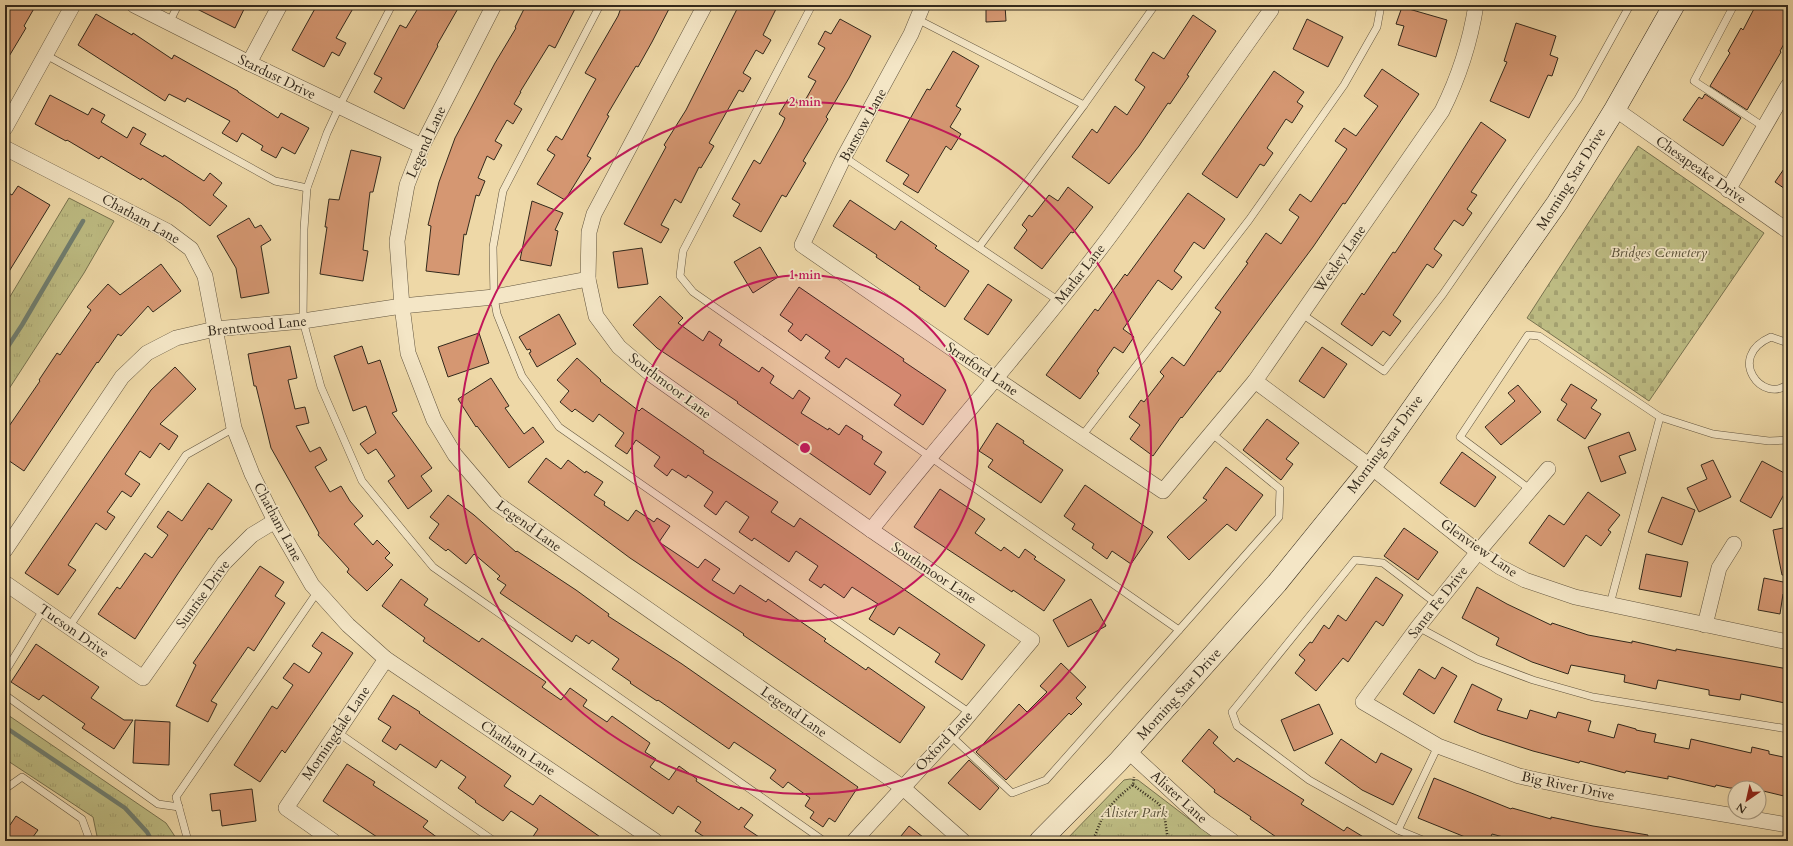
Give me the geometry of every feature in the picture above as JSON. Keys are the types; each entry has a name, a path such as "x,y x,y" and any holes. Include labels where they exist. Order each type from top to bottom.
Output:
{"street":[{"path":"5,128 73,5"},
{"name":"Stardust Drive","path":"134,5 249,63 422,146"},
{"path":"249,63 280,5"},
{"name":"Legend Lane","path":"494,5 422,146 407,185 397,240 402,306 408,353 434,420 455,455 496,503 902,787 963,841"},
{"name":"Southmoor Lane","path":"705,5 610,181 594,214 589,232 588,279 596,316 620,347 652,375 871,530 1032,640"},
{"name":"Marlar Lane","path":"871,530 929,457 996,379 1110,236 1270,10 1272,5"},
{"name":"Wexley Lane","path":"1163,491 1255,381 1442,111 1460,72 1472,32 1476,5"},
{"name":"Morning Star Drive","path":"1040,841 1128,751 1277,583 1371,467 1557,204 1615,109 1674,5"},
{"name":"Barstow Lane","path":"802,245 844,157 894,66 920,12"},
{"path":"1728,190 1788,86"},
{"name":"Chesapeake Drive","path":"1615,109 1788,231"},
{"name":"Chatham Lane","path":"5,148 161,228 191,249 205,276 234,428 252,474 275,521 312,585 348,625 386,658 655,841"},
{"name":"Stratford Lane","path":"802,245 996,379 1163,491"},
{"name":"Brentwood Lane","path":"5,550 122,378 147,353 176,338 215,329 303,321 402,306 494,297 588,279"},
{"name":"Glenview Lane","path":"1255,381 1371,467 1478,552 1500,567 1525,580 1575,597 1788,642"},
{"name":"Santa Fe Drive","path":"1363,702 1418,627 1478,552 1548,469"},
{"name":"Sunrise Drive","path":"142,678 224,563 252,535 275,521"},
{"path":"1706,625 1720,568 1734,544"},
{"name":"Tucson Drive","path":"5,583 142,678"},
{"name":"Oxford Lane","path":"855,841 970,713 1032,640"},
{"name":"Morningdale Lane","path":"333,841 286,808 386,658"},
{"name":"Big River Drive","path":"1363,702 1438,746 1519,776 1598,793 1788,825"},
{"name":"Alister Lane","path":"1128,751 1205,822 1232,841"}],"lane":[{"path":"169,23 178,5"},
{"path":"392,5 327,133 307,188 304,229 303,321 321,387 362,482 433,567 824,841"},
{"path":"600,5 503,191 493,247 494,297 497,314 522,376 559,427 970,713"},
{"path":"812,5 683,251 680,276 692,292 1179,630"},
{"path":"979,247 1084,105 1155,5"},
{"path":"1082,436 1249,220 1344,85 1377,27 1381,5"},
{"path":"1302,314 1384,371 1443,294 1578,99 1630,5"},
{"path":"1734,5 1694,81 1764,127"},
{"path":"920,12 1084,105"},
{"path":"46,54 275,181 307,188"},
{"path":"844,157 1059,301"},
{"path":"1531,490 1460,436 1528,334 1539,336 1660,417 1713,434 1769,441 1788,440"},
{"path":"1788,343 1771,337 1760,342 1750,353 1749,367 1753,378 1762,386 1773,389 1784,387 1788,384"},
{"path":"1610,604 1660,417"},
{"path":"69,627 186,455 234,428"},
{"path":"950,735 1012,792 1046,780 1280,517 1280,489 1211,433"},
{"path":"1425,841 1398,830 1309,780 1237,726 1232,712 1355,560 1383,563 1437,604"},
{"path":"188,841 176,797 318,591"},
{"path":"5,672 43,610"},
{"path":"1418,627 1477,659 1534,680 1593,697 1788,729"},
{"path":"5,695 158,804 179,807"},
{"path":"337,732 494,841"},
{"path":"1398,830 1438,746"},
{"path":"5,788 22,777 82,819 90,841"}],"path":[{"path":"1092,841 1101,820 1111,806 1133,785 1134,777"},
{"path":"1133,785 1159,804 1164,812 1168,841"}],"green space":[{"name":"Bridges Cemetery","path":"1638,146 1764,233 1649,401 1527,318"},
{"path":"69,198 114,221 84,273 5,395 5,305"},
{"path":"5,713 166,823 178,841 98,841 93,817 5,759"},
{"name":"Alister Park","path":"1124,780 1138,780 1218,841 1065,841"}],"building":[{"path":"5,5 36,5 24,26 26,28 5,63"},
{"path":"189,5 246,5 235,28"},
{"path":"317,5 355,5 336,38 346,43 339,56 332,52 324,67 292,50"},
{"path":"420,5 460,5 437,45 438,46 404,109 374,92 382,78 374,74 400,25 406,28"},
{"path":"526,5 577,5 555,48 549,45 520,92 514,104 522,109 513,124 507,120 495,141 502,145 494,160 487,156 478,178 485,181 479,196 476,195 466,235 464,234 459,275 426,271 431,226 428,225 439,182 455,138 495,63 516,28 515,27"},
{"path":"622,5 630,5 639,9 641,5 671,5 638,67 636,66 607,115 609,116 587,156 591,158 565,200 537,184 555,155 547,150 556,136 562,140 596,79 585,73 618,16"},
{"path":"739,5 778,5 763,35 771,40 763,54 756,50 743,73 751,78 743,92 739,90 709,143 714,146 701,168 699,167 681,203 675,199 661,225 669,229 661,243 624,224 666,147 664,145 686,110"},
{"path":"986,5 1005,5 1006,21 986,22"},
{"path":"1756,5 1788,5 1788,37 1780,51 1781,52 1747,110 1710,86 1730,53 1728,51 1741,28 1743,30"},
{"path":"1402,7 1447,20 1436,57 1398,45 1404,26 1396,24"},
{"path":"96,14 132,35 133,33 172,59 174,55 238,91 278,118 281,113 309,128 295,154 282,147 276,158 261,150 263,146 242,133 237,142 222,133 230,121 187,98 185,102 169,94 165,101 78,45"},
{"path":"1193,15 1216,31 1170,104 1168,103 1139,146 1109,184 1072,157 1092,129 1097,133 1115,106 1127,115 1145,87 1135,80 1153,52 1164,59"},
{"path":"840,19 871,36 826,117 828,119 803,161 806,163 786,197 782,195 761,232 733,216 740,204 732,199 754,160 760,164 782,125 785,118 779,114 790,96 803,104 816,81 808,77 825,48 818,44 825,31 831,34"},
{"path":"1307,19 1343,37 1328,67 1293,49"},
{"path":"1516,23 1556,36 1550,55 1558,58 1552,76 1548,75 1529,118 1490,101 1507,62 1504,61"},
{"path":"953,51 979,66 956,106 961,109 950,127 961,134 951,150 946,146 918,193 903,184 909,175 886,161 927,89 930,90"},
{"path":"1382,69 1419,94 1345,204 1343,203 1313,247 1220,372 1218,371 1182,418 1181,417 1153,456 1130,439 1140,425 1129,417 1141,400 1144,402 1164,376 1160,372 1172,357 1184,366 1221,312 1215,308 1248,263 1246,262 1266,233 1281,244 1299,217 1289,210 1300,194 1311,202 1347,149 1335,141 1344,128 1356,136 1378,106 1364,96"},
{"path":"1274,71 1304,92 1297,102 1303,106 1292,123 1286,119 1267,148 1273,153 1264,166 1260,164 1237,198 1202,174"},
{"path":"1705,94 1741,118 1723,146 1683,120 1699,97 1702,99"},
{"path":"50,95 88,115 92,108 105,115 101,122 127,138 133,127 146,134 140,144 163,157 164,155 204,181 210,173 222,183 213,195 227,206 210,226 181,203 142,178 141,180 101,156 99,159 67,140 66,141 35,124"},
{"path":"1481,122 1506,140 1471,192 1477,195 1467,209 1472,213 1463,226 1454,220 1434,249 1442,255 1433,268 1427,264 1393,315 1401,321 1390,336 1383,331 1372,346 1341,324 1362,293 1364,295 1393,252 1395,253"},
{"path":"351,150 381,157 373,192 370,192 363,250 368,251 363,281 320,274 327,227 325,227 329,199 339,200"},
{"path":"1788,163 1788,191 1775,182"},
{"path":"18,186 50,205 5,278 5,191 12,195"},
{"path":"1068,187 1093,207 1042,269 1014,248 1027,230 1022,225 1029,215 1032,217 1049,195 1058,201"},
{"path":"1188,193 1225,219 1204,249 1194,242 1174,271 1182,277 1172,290 1158,280 1123,329 1134,337 1123,353 1114,347 1097,371 1099,373 1080,399 1046,375 1095,309 1098,311 1125,274 1127,276"},
{"path":"850,200 895,230 901,221 937,246 935,248 969,271 945,307 919,289 920,287 876,257 877,255 833,226"},
{"path":"532,201 563,213 555,230 558,231 551,266 520,260"},
{"path":"249,218 255,228 261,225 271,240 261,246 269,293 241,298 236,268 217,236"},
{"path":"760,247 778,277 753,293 734,262"},
{"path":"642,248 648,284 618,288 613,252"},
{"path":"161,264 181,291 153,312 148,306 121,336 118,334 98,363 97,362 24,471 5,458 5,432 57,353 60,355 91,310 87,307 108,284 120,295"},
{"path":"988,284 1012,300 988,335 964,319"},
{"path":"799,287 904,359 903,361 946,390 923,425 894,405 901,395 846,358 839,368 825,358 830,351 806,334 801,341 788,331 793,324 780,315"},
{"path":"660,296 683,318 678,323 703,341 709,331 722,340 719,345 759,372 762,367 774,376 770,383 793,399 799,390 810,398 801,413 839,435 846,425 863,436 862,439 882,452 874,464 886,472 870,495 737,403 738,402 657,348 633,325"},
{"path":"559,314 576,344 537,367 529,353 531,352 530,349 527,350 519,337"},
{"path":"479,333 489,363 448,377 438,347"},
{"path":"290,346 297,378 288,380 295,409 305,407 309,423 296,426 310,452 320,447 327,460 315,467 330,492 341,486 350,501 363,516 354,524 373,545 377,540 390,553 385,558 393,565 367,591 347,572 349,569 318,535 319,533 271,448 256,386 254,386 248,354"},
{"path":"362,346 368,364 380,360 397,411 392,413 432,468 421,476 432,491 408,509 388,481 395,476 376,449 368,454 360,444 376,433 366,406 353,411 334,356"},
{"path":"1322,347 1347,364 1324,398 1299,381"},
{"path":"577,358 601,380 600,381 639,411 642,408 704,451 703,453 778,502 771,512 794,527 800,518 985,645 962,680 935,662 940,654 899,627 894,635 869,619 878,604 852,587 844,598 824,584 821,588 809,580 818,566 796,551 789,562 754,538 752,541 739,532 749,517 726,501 716,515 704,506 713,492 688,475 686,478 672,469 667,476 654,466 660,457 636,440 627,454 615,446 624,433 599,414 593,422 575,409 572,412 560,402 569,391 557,380"},
{"path":"175,367 196,389 160,424 178,436 169,450 160,443 150,458 140,451 125,474 140,484 131,497 122,491 107,512 115,517 106,530 96,523 68,565 76,570 58,595 25,573 151,390"},
{"path":"491,378 509,406 505,408 524,434 533,427 544,442 509,468 477,426 476,427 458,399"},
{"path":"1571,384 1597,400 1591,408 1601,414 1585,439 1557,420 1567,404 1561,400"},
{"path":"1518,385 1541,412 1501,445 1485,427 1515,401 1508,393"},
{"path":"1267,419 1299,443 1286,459 1293,464 1281,480 1243,450"},
{"path":"997,423 1024,441 1023,443 1063,470 1041,503 988,467 993,460 979,451"},
{"path":"1629,432 1636,450 1619,456 1626,473 1601,482 1588,447"},
{"path":"1462,452 1496,477 1475,507 1440,483"},
{"path":"546,458 561,469 568,460 585,473 586,471 603,482 594,495 605,502 604,505 628,521 636,510 654,522 657,518 670,526 659,542 698,568 705,559 720,569 712,580 734,594 740,585 766,602 768,599 826,639 824,641 866,670 868,667 925,707 900,743 743,635 744,634 630,558 528,482"},
{"path":"1713,460 1731,497 1699,512 1687,488 1707,479 1701,465"},
{"path":"1762,461 1788,475 1788,487 1771,518 1740,501"},
{"path":"1226,467 1263,495 1236,531 1227,524 1189,560 1167,537 1207,500 1203,498"},
{"path":"208,483 232,500 212,530 209,528 135,639 98,614 117,587 120,589 145,553 152,558 168,535 157,527 168,511 182,521"},
{"path":"1085,485 1153,532 1131,564 1112,551 1107,559 1092,548 1094,544 1072,529 1075,524 1064,516"},
{"path":"940,489 985,519 975,533 1001,551 1004,547 1019,558 1025,549 1036,557 1034,559 1065,580 1044,611 1013,590 1012,592 914,527"},
{"path":"1588,492 1620,515 1608,530 1611,532 1601,546 1586,535 1564,567 1529,543 1549,515 1564,525"},
{"path":"448,495 474,515 516,552 517,551 576,590 609,614 608,616 682,664 858,787 835,822 829,818 823,827 810,818 814,812 805,806 810,798 788,782 783,788 770,778 776,770 734,742 729,749 658,700 657,701 630,683 631,682 612,669 619,659 592,640 589,644 576,635 572,642 500,593 506,585 497,579 500,576 474,554 466,564 448,549 446,551 429,538 439,524 430,517"},
{"path":"1662,497 1695,510 1682,545 1648,532"},
{"path":"1788,527 1788,575 1782,575 1773,530"},
{"path":"1404,528 1438,552 1418,580 1384,556"},
{"path":"1646,554 1688,562 1681,597 1639,589"},
{"path":"260,566 284,582 275,596 285,603 254,651 248,647 211,701 217,704 208,722 176,706 196,665 193,663"},
{"path":"1376,577 1403,595 1383,626 1376,621 1348,662 1343,658 1316,691 1295,673 1305,660 1299,655 1310,642 1312,643 1324,625 1329,629 1338,615 1346,621"},
{"path":"1764,578 1788,583 1788,595 1783,594 1780,614 1758,610"},
{"path":"401,579 428,599 424,605 479,642 482,638 546,682 542,687 561,700 570,688 587,700 583,706 607,722 612,716 650,743 645,752 656,759 650,767 669,780 679,766 697,779 696,781 739,810 741,807 753,815 744,827 765,841 711,841 695,831 701,822 678,806 673,814 423,641 425,638 382,606"},
{"path":"1477,587 1507,604 1551,625 1552,623 1588,635 1632,643 1632,641 1676,651 1676,649 1788,669 1788,687 1785,703 1741,694 1740,700 1709,695 1709,690 1658,680 1656,689 1624,682 1625,675 1571,665 1568,674 1532,662 1496,645 1499,638 1462,618"},
{"path":"1091,599 1106,626 1068,647 1053,620"},
{"path":"322,632 353,653 285,753 282,750 260,782 234,765 272,706 277,709 293,685 283,678 294,663 309,673 322,653 312,646"},
{"path":"36,644 99,687 91,698 124,720 133,720 114,749 82,728 85,724 43,695 39,700 11,682"},
{"path":"1061,663 1086,687 1076,698 1082,704 1071,715 1069,713 1006,780 976,752 1019,704 1027,712 1047,692 1040,686"},
{"path":"1442,667 1457,676 1434,714 1403,694 1419,669 1435,679"},
{"path":"1472,684 1502,699 1497,710 1527,719 1530,710 1556,718 1558,712 1591,721 1588,731 1614,738 1618,724 1636,730 1656,734 1654,742 1689,749 1691,739 1751,753 1752,747 1769,751 1769,754 1788,758 1788,797 1767,792 1767,780 1727,780 1727,787 1716,785 1715,787 1668,776 1668,779 1626,771 1625,773 1580,761 1579,763 1533,751 1481,734 1454,722"},
{"path":"393,695 420,712 419,713 511,776 504,786 533,805 540,795 606,841 530,841 538,829 511,811 503,821 475,802 476,801 458,788 466,777 441,760 436,768 400,744 396,750 382,741 391,727 378,719"},
{"path":"1319,704 1333,734 1294,751 1281,720"},
{"path":"135,720 170,722 169,765 133,763"},
{"path":"1209,729 1218,737 1213,743 1234,762 1237,758 1304,800 1301,804 1344,831 1347,827 1370,841 1282,841 1250,819 1251,817 1214,792 1215,790 1182,761"},
{"path":"1341,739 1376,763 1381,753 1412,769 1393,805 1362,790 1325,763"},
{"path":"969,760 999,788 980,810 948,783"},
{"path":"347,764 375,782 373,785 428,821 423,827 442,841 383,841 323,801"},
{"path":"1434,778 1511,809 1512,808 1551,819 1551,817 1648,835 1647,841 1518,841 1492,834 1489,841 1475,841 1418,818"},
{"path":"252,789 256,821 222,826 220,810 212,811 210,794"},
{"path":"16,816 38,830 30,841 5,841 5,821 10,825"},
{"path":"909,826 928,841 897,841"}],"waterway":[{"path":"5,351 22,325 83,221"},
{"path":"5,727 125,808 147,832 152,841"}]}
